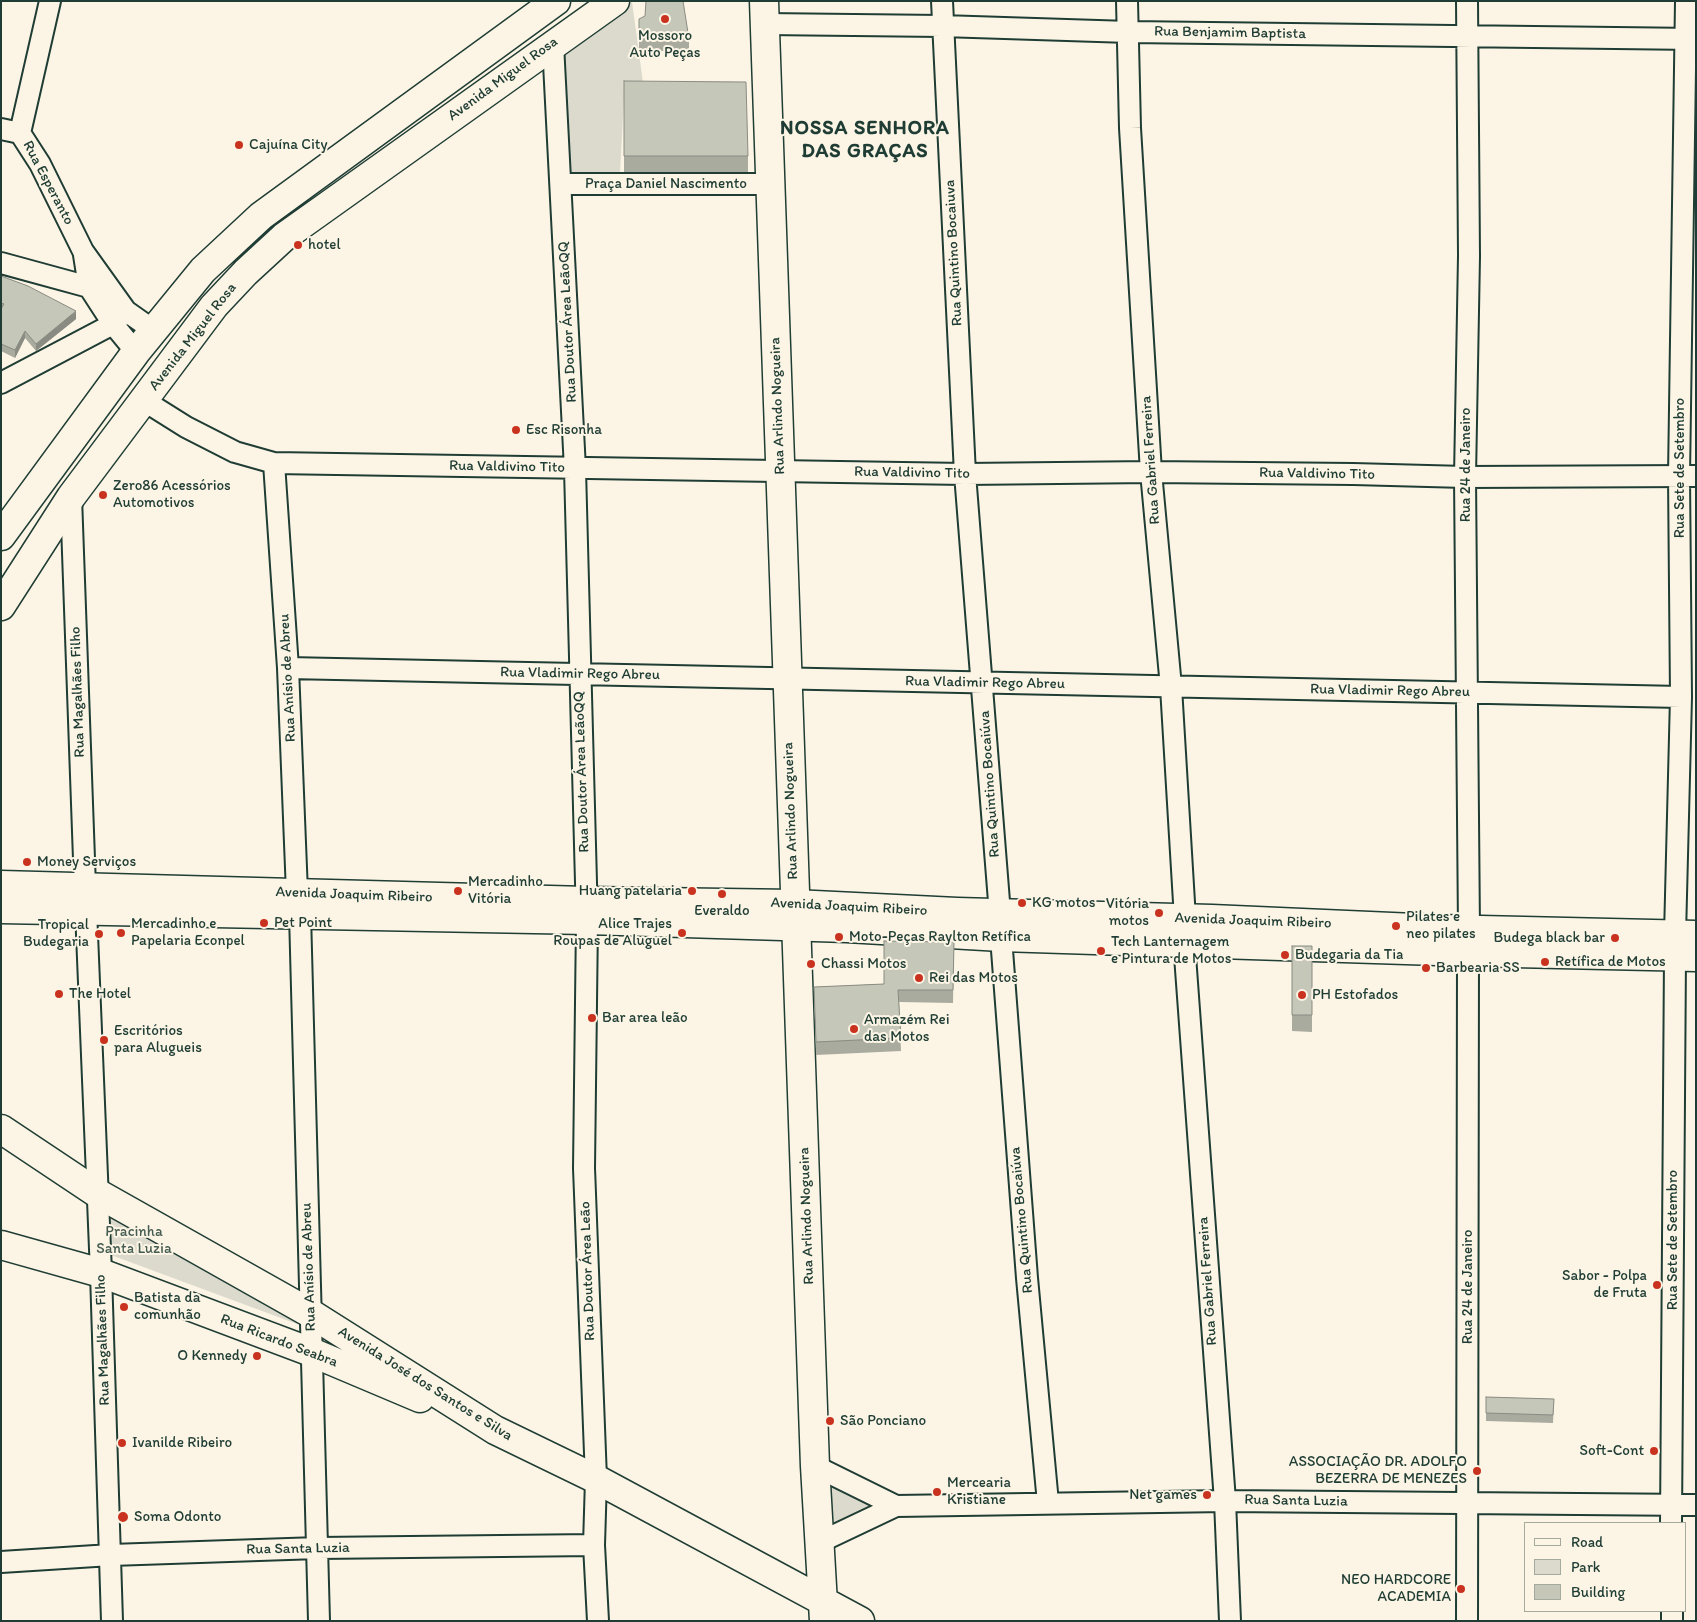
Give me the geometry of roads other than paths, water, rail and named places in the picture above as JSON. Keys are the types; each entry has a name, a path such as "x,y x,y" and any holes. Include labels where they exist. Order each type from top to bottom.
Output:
{"main road":[{"path":"1,536 136,352 203,270 261,216 556,1"},
{"name":"Avenida Miguel Rosa","path":"1,606 72,497 143,400 214,306 246,272 284,237 552,44 615,1"},
{"name":"Rua Arlindo Nogueira","path":"765,13 815,1466 823,1611"},
{"name":"Avenida Joaquim Ribeiro","path":"1,885 85,898 796,915 1001,925 1469,941 1686,946"},
{"name":"Avenida Joaquim Ribeiro","path":"1,909 85,898"},
{"name":"Avenida José dos Santos e Silva","path":"1,1129 97,1193 310,1313 495,1430 596,1479 823,1611 860,1621"},
{"name":"Rua Ricardo Seabra","path":"1,1245 101,1273 311,1352 495,1430"}],"street":[{"path":"11,131 50,1"},
{"name":"Rua Quintino Bocaiuva","path":"942,1 965,474"},
{"name":"Rua Gabriel Ferreira","path":"1127,1 1130,128 1151,472 1171,686 1185,931 1225,1500 1230,1621"},
{"name":"Rua 24 de Janeiro","path":"1466,1 1469,256 1465,477 1469,941 1467,1621"},
{"name":"Rua Sete de Setembro","path":"1671,1514 1686,946 1682,698 1687,476 1690,39 1686,1"},
{"name":"Rua Benjamim Baptista","path":"765,13 942,26 1128,32 1690,39"},
{"name":"Rua Doutor Área LeãoQQ","path":"552,44 575,469 579,674 587,911"},
{"name":"Rua Esperanto","path":"11,131 40,164 83,251 120,317 136,352"},
{"name":"Praça Daniel Nascimento","path":"561,184 770,184"},
{"name":"Rua Esperanto","path":"83,251 89,287 120,317 153,330"},
{"path":"1,263 89,287"},
{"path":"1,383 120,317"},
{"name":"Rua Valdivino Tito","path":"143,400 186,428 235,452 274,463 965,474 1151,472 1465,477 1687,476"},
{"name":"Rua Anísio de Abreu","path":"274,463 288,668 299,904 319,1621"},
{"name":"Rua Quintino Bocaiúva","path":"965,474 1027,1278 1048,1503"},
{"name":"Rua Magalhães Filho","path":"72,497 112,1621"},
{"name":"Rua Vladimir Rego Abreu","path":"288,668 1682,698"},
{"name":"Rua Doutor Área Leão","path":"587,911 584,1168 596,1479 594,1545 598,1621"},
{"name":"Rua Santa Luzia","path":"815,1466 896,1506"},
{"name":"Rua Santa Luzia","path":"818,1542 896,1506 1225,1500 1468,1503 1671,1514 1696,1505"},
{"name":"Rua Santa Luzia","path":"1,1562 110,1555 318,1548 594,1545"}],"place":[{"name":"Mossoro Auto Peças","path":"665,19"},
{"name":"Cajuína City","path":"239,145"},
{"name":"hotel","path":"298,245"},
{"name":"Esc Risonha","path":"516,430"},
{"name":"Zero86 Acessórios Automotivos","path":"103,495"},
{"name":"Money Serviços","path":"27,862"},
{"name":"Mercadinho Vitória","path":"458,891"},
{"name":"Huang patelaria","path":"692,891"},
{"name":"Everaldo","path":"722,894"},
{"name":"KG motos","path":"1022,903"},
{"name":"Vitória motos","path":"1159,913"},
{"name":"Pet Point","path":"264,923"},
{"name":"Pilates e neo pilates","path":"1396,926"},
{"name":"Mercadinho e Papelaria Econpel","path":"121,933"},
{"name":"Alice Trajes Roupas de Aluguel","path":"682,933"},
{"name":"Tropical Budegaria","path":"99,934"},
{"name":"Moto-Peças Raylton Retífica","path":"839,937"},
{"name":"Budega black bar","path":"1615,938"},
{"name":"Tech Lanternagem e Pintura de Motos","path":"1101,951"},
{"name":"Budegaria da Tia","path":"1285,955"},
{"name":"Retífica de Motos","path":"1545,962"},
{"name":"Chassi Motos","path":"811,964"},
{"name":"Barbearia SS","path":"1426,968"},
{"name":"Rei das Motos","path":"919,978"},
{"name":"The Hotel","path":"59,994"},
{"name":"PH Estofados","path":"1302,995"},
{"name":"Bar area leão","path":"592,1018"},
{"name":"Armazém Rei das Motos","path":"854,1029"},
{"name":"Escritórios para Alugueis","path":"104,1040"},
{"name":"Sabor - Polpa de Fruta","path":"1657,1285"},
{"name":"Batista da comunhão","path":"124,1307"},
{"name":"O Kennedy","path":"257,1356"},
{"name":"São Ponciano","path":"830,1421"},
{"name":"Ivanilde Ribeiro","path":"122,1443"},
{"name":"Soft-Cont","path":"1654,1451"},
{"name":"ASSOCIAÇÃO DR. ADOLFO BEZERRA DE MENEZES","path":"1477,1471"},
{"name":"Mercearia Kristiane","path":"937,1492"},
{"name":"Net games","path":"1207,1495"},
{"name":"Soma Odonto","path":"123,1517"},
{"name":"NEO HARDCORE ACADEMIA","path":"1461,1589"}],"district":[{"name":"NOSSA SENHORA DAS GRAÇAS","path":"865,140"}],"park label":[{"name":"Pracinha Santa Luzia","path":"134,1240"}]}
